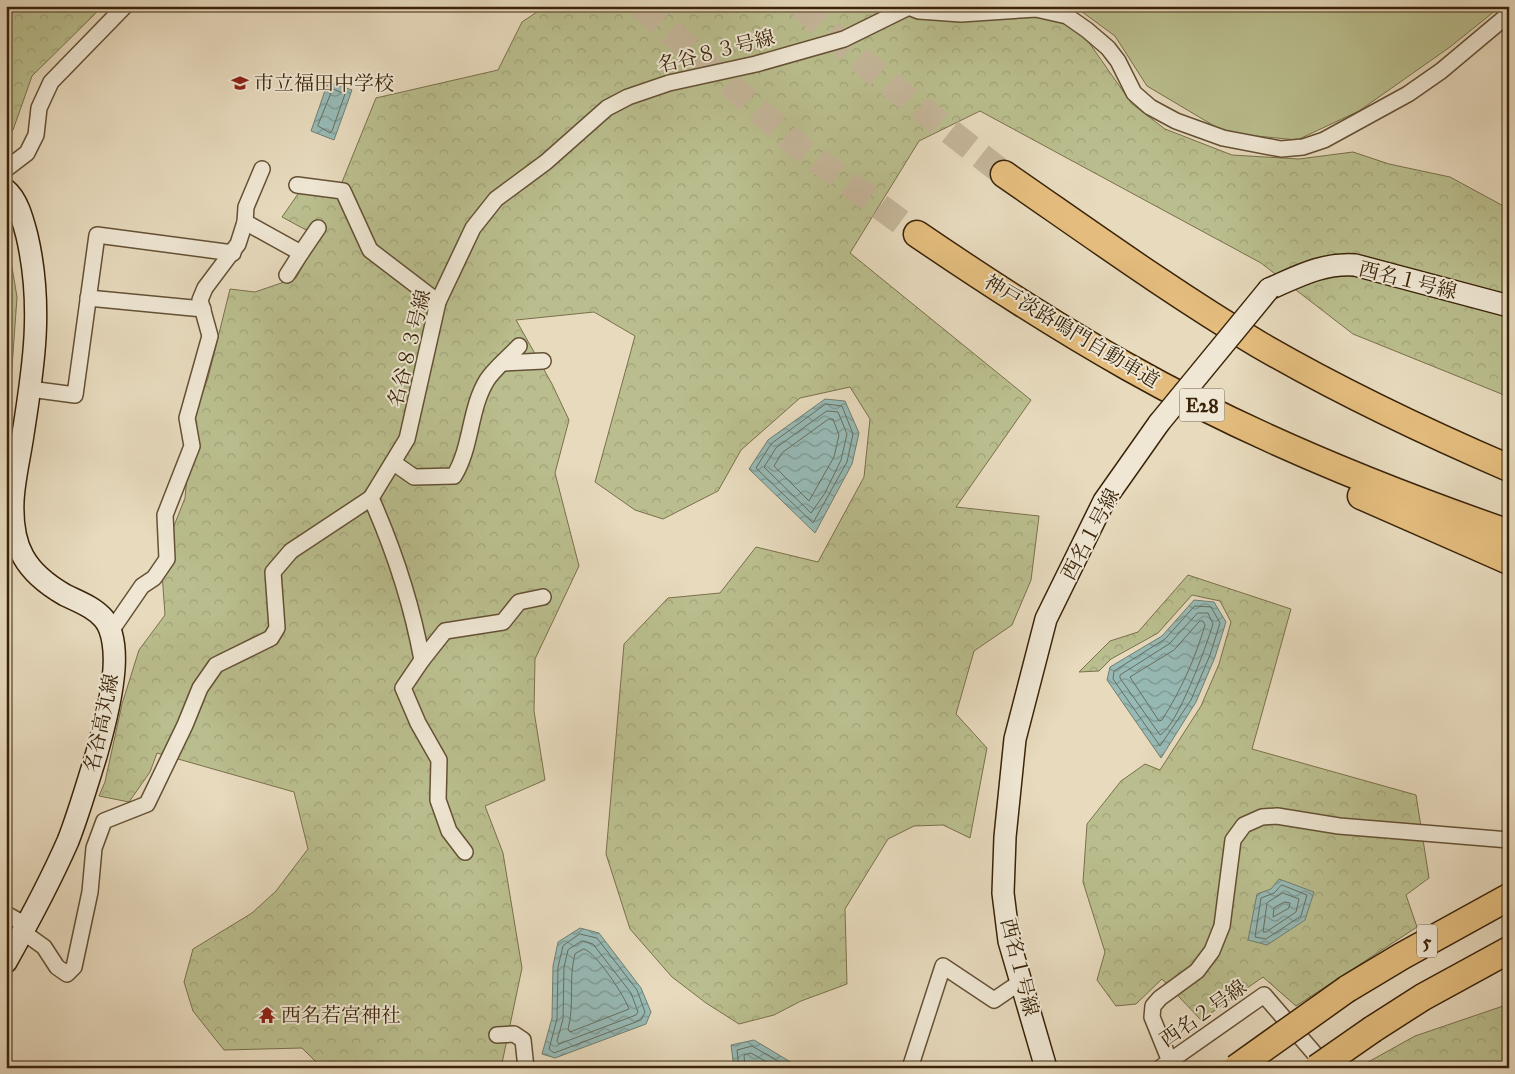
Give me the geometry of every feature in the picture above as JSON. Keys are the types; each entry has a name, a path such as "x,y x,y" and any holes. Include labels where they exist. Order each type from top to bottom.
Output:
{"highway":[{"path":"1004,174 1120,254 1258,344 1365,403 1472,453 1509,467"},
{"name":"神戸淡路鳴門自動車道","path":"916,234 1020,304 1129,368 1230,419 1350,474 1509,533"},
{"path":"1020,304 1123,372 1226,430 1333,484 1509,561"},
{"name":"5","path":"1236,1068 1348,989 1402,956 1509,897"},
{"name":"5","path":"1317,1068 1423,997 1509,950"}],"street":[{"path":"6,170 28,153 36,134 39,108 51,82 125,6"},
{"path":"906,7 919,11 961,14 1036,9 1066,16 1087,30 1108,48 1118,61 1134,93 1150,107 1176,120 1223,138 1281,149 1303,147 1324,140 1408,94 1440,71 1509,14"},
{"name":"名谷８３号線","path":"371,498 407,439 438,302 472,228 496,199 546,162 607,108 628,97 669,83 756,64 844,38 906,7"},
{"path":"6,190 11,194 23,221 32,256 37,307 30,389 13,500 14,535 24,559 41,578 66,595 84,603 104,619 111,631 142,586 154,578 167,559 165,515 192,446 187,418 210,336 200,300 205,288 233,253 245,222 246,207 262,169"},
{"path":"297,184 343,191 370,250 438,302"},
{"path":"245,222 301,252"},
{"path":"287,275 318,228"},
{"path":"30,389 74,395 97,235 233,253"},
{"name":"西名１号線","path":"1046,1068 1010,941 1003,893 1005,838 1015,739 1046,619 1104,501 1159,423 1269,289 1336,264 1355,265 1509,306"},
{"path":"88,298 202,309"},
{"path":"394,463 414,477 454,476 462,464 475,411 487,381 519,346"},
{"path":"504,363 543,362"},
{"path":"6,914 44,947 57,967 67,974 74,968 90,892 94,848 104,821 147,804 186,725 200,688 216,665 270,638 277,628 273,572 291,551 371,498 391,544 418,638 422,660"},
{"path":"465,852 449,831 438,800 439,760 418,723 403,688 445,630 503,622 519,602 542,597"},
{"name":"名谷高丸線","path":"6,962 68,841 81,806 104,726 114,668 111,631"},
{"path":"1165,1064 1152,1018 1153,1006 1160,998 1197,971 1212,951 1222,926 1233,840 1244,825 1262,817 1276,816 1339,826 1509,840"},
{"path":"910,1068 943,966 994,1000 1022,981"},
{"name":"西名２号線","path":"1165,1064 1264,995 1327,1068"},
{"path":"497,1035 514,1034 524,1040 526,1068"}],"green space":[{"path":"6,6 103,6 32,76 13,130 6,136"},
{"path":"546,6 1054,6 1067,11 1132,104 1165,129 1232,155 1299,159 1353,152 1389,164 1450,177 1509,209 1509,397 1353,334 1261,263 980,111 919,141 850,253 1031,400 956,507 1039,516 1031,580 1012,625 974,651 956,714 987,748 970,838 943,825 914,826 888,839 845,909 847,984 801,1001 774,1015 739,1024 706,1003 672,977 630,929 606,854 624,644 668,598 720,593 756,547 818,562 864,477 870,419 850,387 800,398 741,450 718,491 663,519 635,510 595,482 635,336 594,312 516,320 552,384 569,420 555,473 579,566 535,659 534,711 545,780 485,806 503,853 522,968 501,1068 322,1068 302,1048 224,1050 193,1011 184,982 193,949 252,913 276,891 308,849 294,792 157,753 150,772 129,802 99,796 105,782 122,704 139,650 165,615 161,559 185,498 192,421 208,378 230,289 255,292 296,278 319,237 282,217 300,191 336,197 376,98 498,70 522,22"},
{"path":"1074,6 1501,6 1450,47 1359,111 1297,140 1226,133 1147,86 1115,36"},
{"path":"6,231 17,297 11,382 6,410"},
{"path":"1188,575 1291,609 1252,749 1416,795 1429,878 1406,895 1417,927 1296,1006 1263,977 1201,1020 1162,979 1136,1004 1116,1006 1097,980 1105,952 1083,882 1087,824 1121,781 1145,764 1160,770 1201,706 1219,664 1231,622 1220,601 1192,595 1158,633 1111,659 1099,671 1079,672 1110,641 1138,632"},
{"path":"1509,1004 1509,1068 1361,1066 1415,1036"}],"water":[{"path":"328,82 352,90 334,140 311,131"},
{"path":"825,399 845,401 859,433 852,464 815,533 749,469 768,440"},
{"path":"1194,600 1214,602 1226,622 1215,657 1196,702 1161,758 1107,680 1110,667 1162,636"},
{"path":"1279,879 1314,892 1305,920 1267,945 1248,940 1257,894 1271,889"},
{"path":"580,928 599,933 641,988 651,1012 646,1024 555,1058 542,1054 552,1018 553,966 558,942"},
{"path":"754,1040 794,1064 796,1068 734,1068 731,1045"}],"tunnel":[{"path":"641,6 798,146 917,234"},
{"path":"801,6 873,71 1004,174"}],"place":[{"name":"市立福田中学校","path":"240,83"},
{"name":"西名若宮神社","path":"267,1015"}]}
